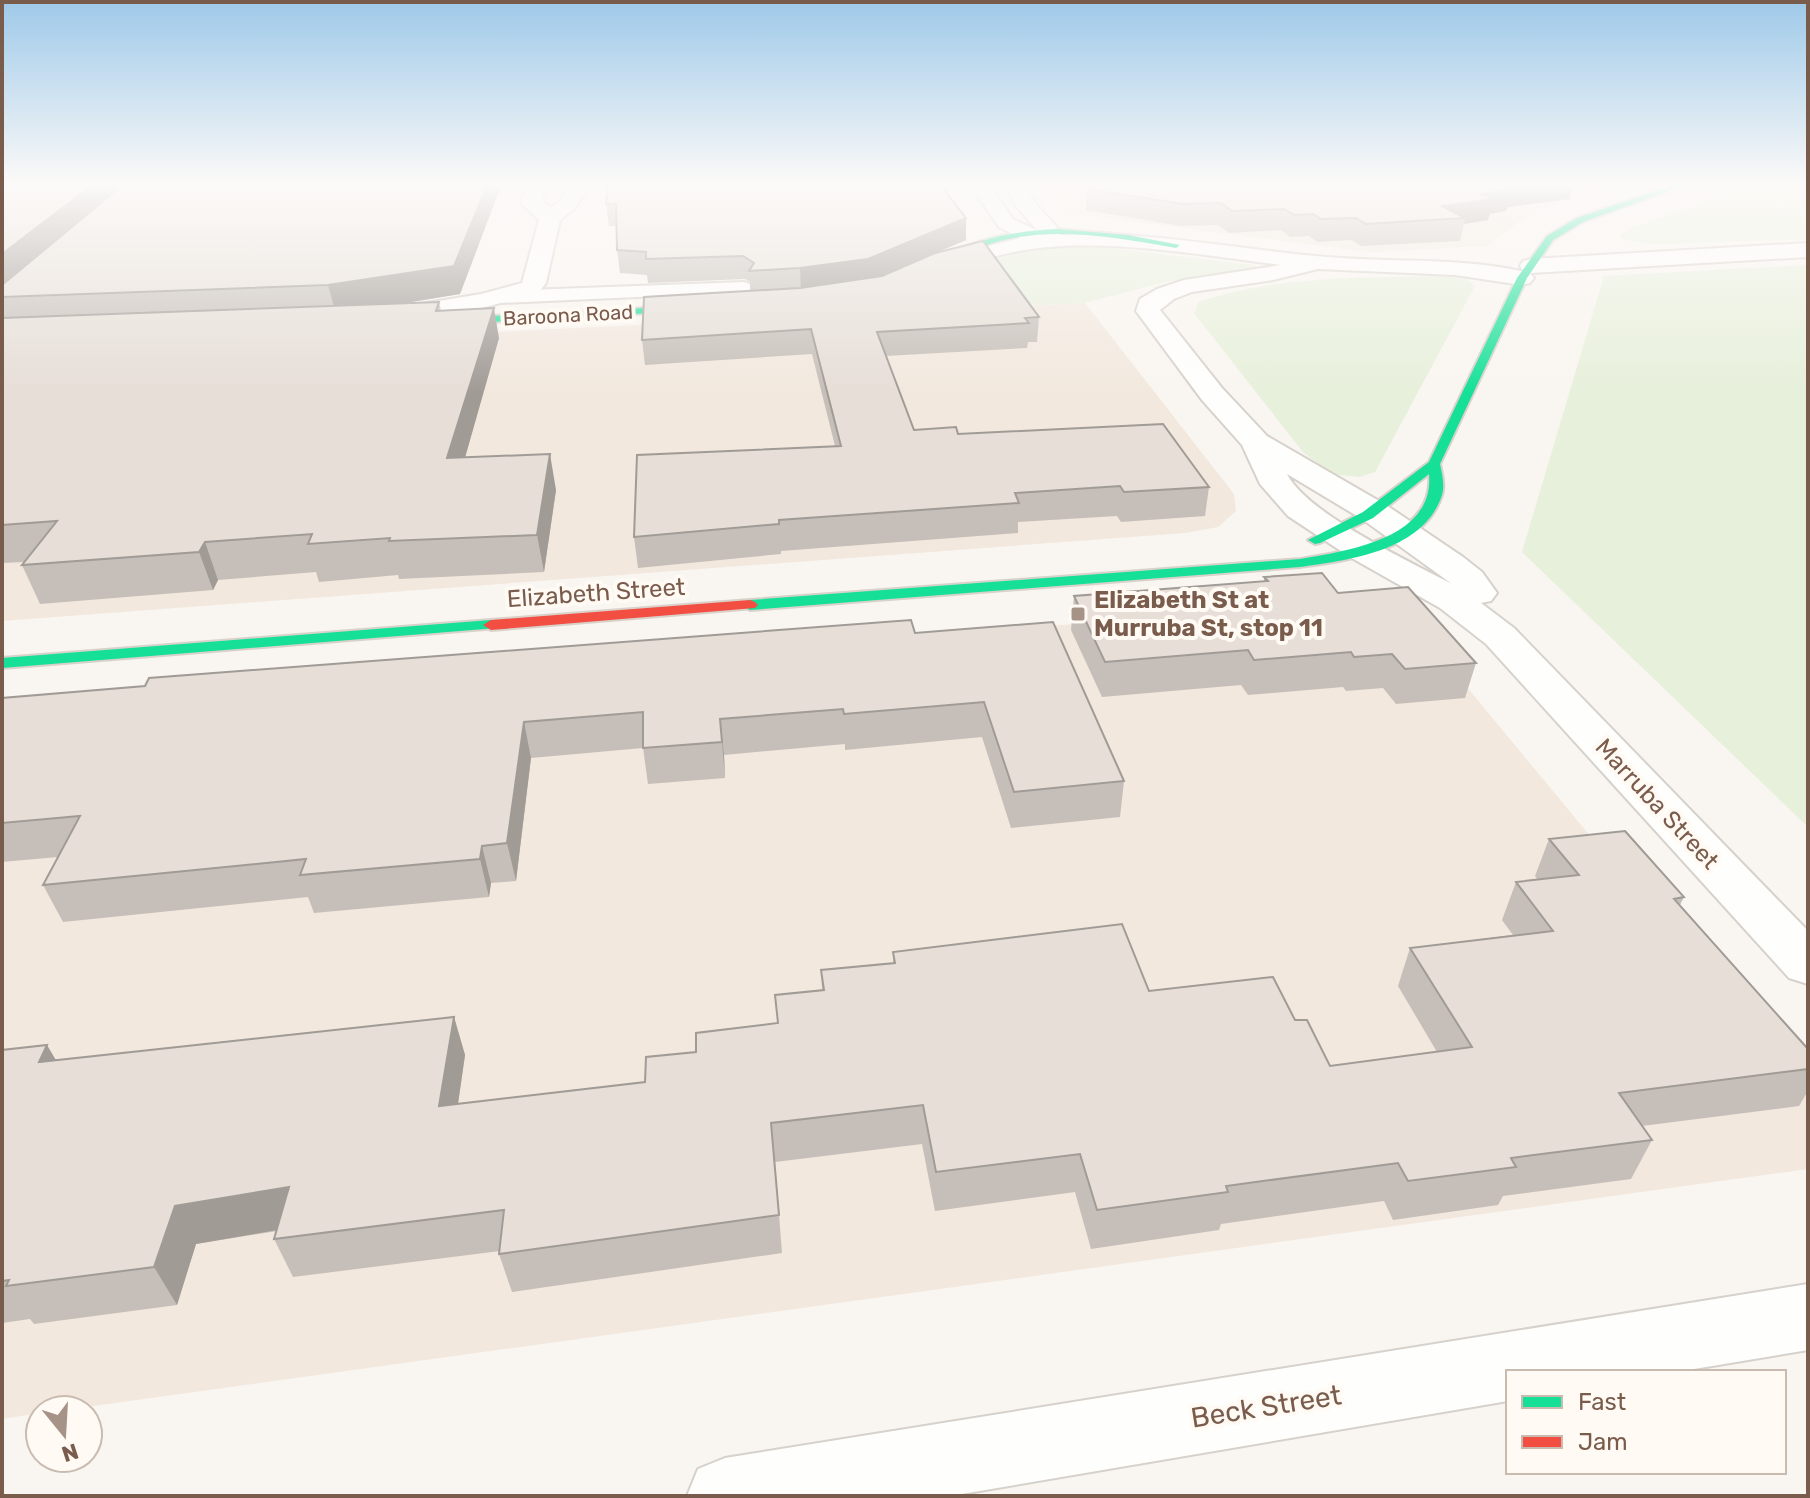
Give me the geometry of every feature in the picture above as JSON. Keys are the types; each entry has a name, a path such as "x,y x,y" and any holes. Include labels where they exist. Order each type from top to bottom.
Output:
{"street":[{"path":"360,322 500,297 532,286 541,253"},
{"path":"909,278 963,253"},
{"path":"936,266 984,253"},
{"path":"1237,253 1314,263 1528,269 1765,253"},
{"path":"1434,464 1528,269 1539,253"},
{"name":"Marruba Street","path":"1314,263 1282,274 1187,288 1160,297 1149,304 1148,311 1212,394 1256,442 1374,512 1473,585 1508,643"},
{"name":"Baroona Road","path":"360,322 756,305"},
{"name":"Marruba Street","path":"1256,442 1268,472 1300,509 1348,541 1453,600 1508,643 1808,964"},
{"name":"Elizabeth Street","path":"2,663 1300,563 1348,541 1374,512 1434,464"},
{"name":"Elizabeth Street","path":"1193,573 1403,532 1422,519 1431,506 1436,492 1434,464"},
{"name":"Beck Street","path":"725,1496 1808,1317"}],"lane":[{"path":"500,297 744,288"}],"shaded area":[{"path":"1085,303 1234,494 1236,511 1218,527 1185,533 2,621 2,356"},
{"path":"1393,598 1808,1099 1808,1169 104,1404 104,1394 24,1394 24,1416 2,1419 2,711"}],"green space":[{"path":"1019,253 1153,253 1254,265 1257,269 1165,282 1085,303 850,314"},
{"path":"1808,265 1808,827 1522,552 1604,276"},
{"path":"1446,276 1466,279 1475,286 1375,472 1359,477 1331,474 1303,452 1194,313 1199,302 1228,293 1289,282"}],"building":[{"path":"41,253 459,253 454,266 328,285 2,297 2,285"},
{"path":"646,253 883,253 868,259 749,271 754,263 743,256 646,259"},
{"path":"935,253 992,253 1039,317 1025,318 1029,323 877,332 914,430 956,427 958,434 1163,424 1209,487 1124,492 1120,486 1015,493 1019,503 779,520 779,524 634,537 637,455 841,446 811,329 642,340 644,297 800,288 882,276"},
{"path":"439,302 436,311 494,308 447,458 550,454 537,535 389,541 390,538 308,544 312,534 205,542 199,552 22,565 57,521 2,525 2,318"},
{"path":"1322,573 1338,593 1408,587 1476,663 1405,669 1392,654 1354,657 1351,652 1254,660 1248,650 1105,662 1074,596 1268,581 1264,577"},
{"path":"911,620 915,633 1053,622 1124,781 1014,792 984,702 844,714 843,709 720,719 722,742 643,748 643,712 524,722 507,843 482,846 480,859 300,875 306,859 43,885 80,816 2,823 2,698 145,686 149,678"},
{"path":"1625,831 1684,897 1674,899 1808,1049 1808,1069 1619,1093 1652,1140 1511,1158 1516,1167 1408,1181 1398,1163 1226,1186 1228,1192 1097,1210 1080,1154 936,1172 923,1105 771,1123 779,1215 499,1254 504,1210 274,1239 289,1187 175,1206 154,1267 6,1286 9,1280 2,1281 2,1050 47,1045 39,1062 454,1017 439,1106 645,1082 646,1057 696,1052 696,1033 778,1023 775,995 824,990 821,970 895,963 893,952 1122,924 1149,991 1273,977 1295,1020 1307,1020 1330,1066 1472,1047 1410,948 1553,931 1516,882 1579,875 1549,839"}],"traffic: fast":[{"path":"930,269 961,253"},
{"path":"1315,540 1368,515 1434,464 1522,278 1540,253"},
{"path":"436,322 703,308"},
{"path":"750,605 1300,563 1337,557 1378,546 1413,526 1426,512 1435,495 1434,464"},
{"path":"2,663 491,625"}],"traffic: jam":[{"path":"491,625 750,605"}],"place":[{"name":"Elizabeth St at Murruba St, stop 11","path":"1078,614"}]}
